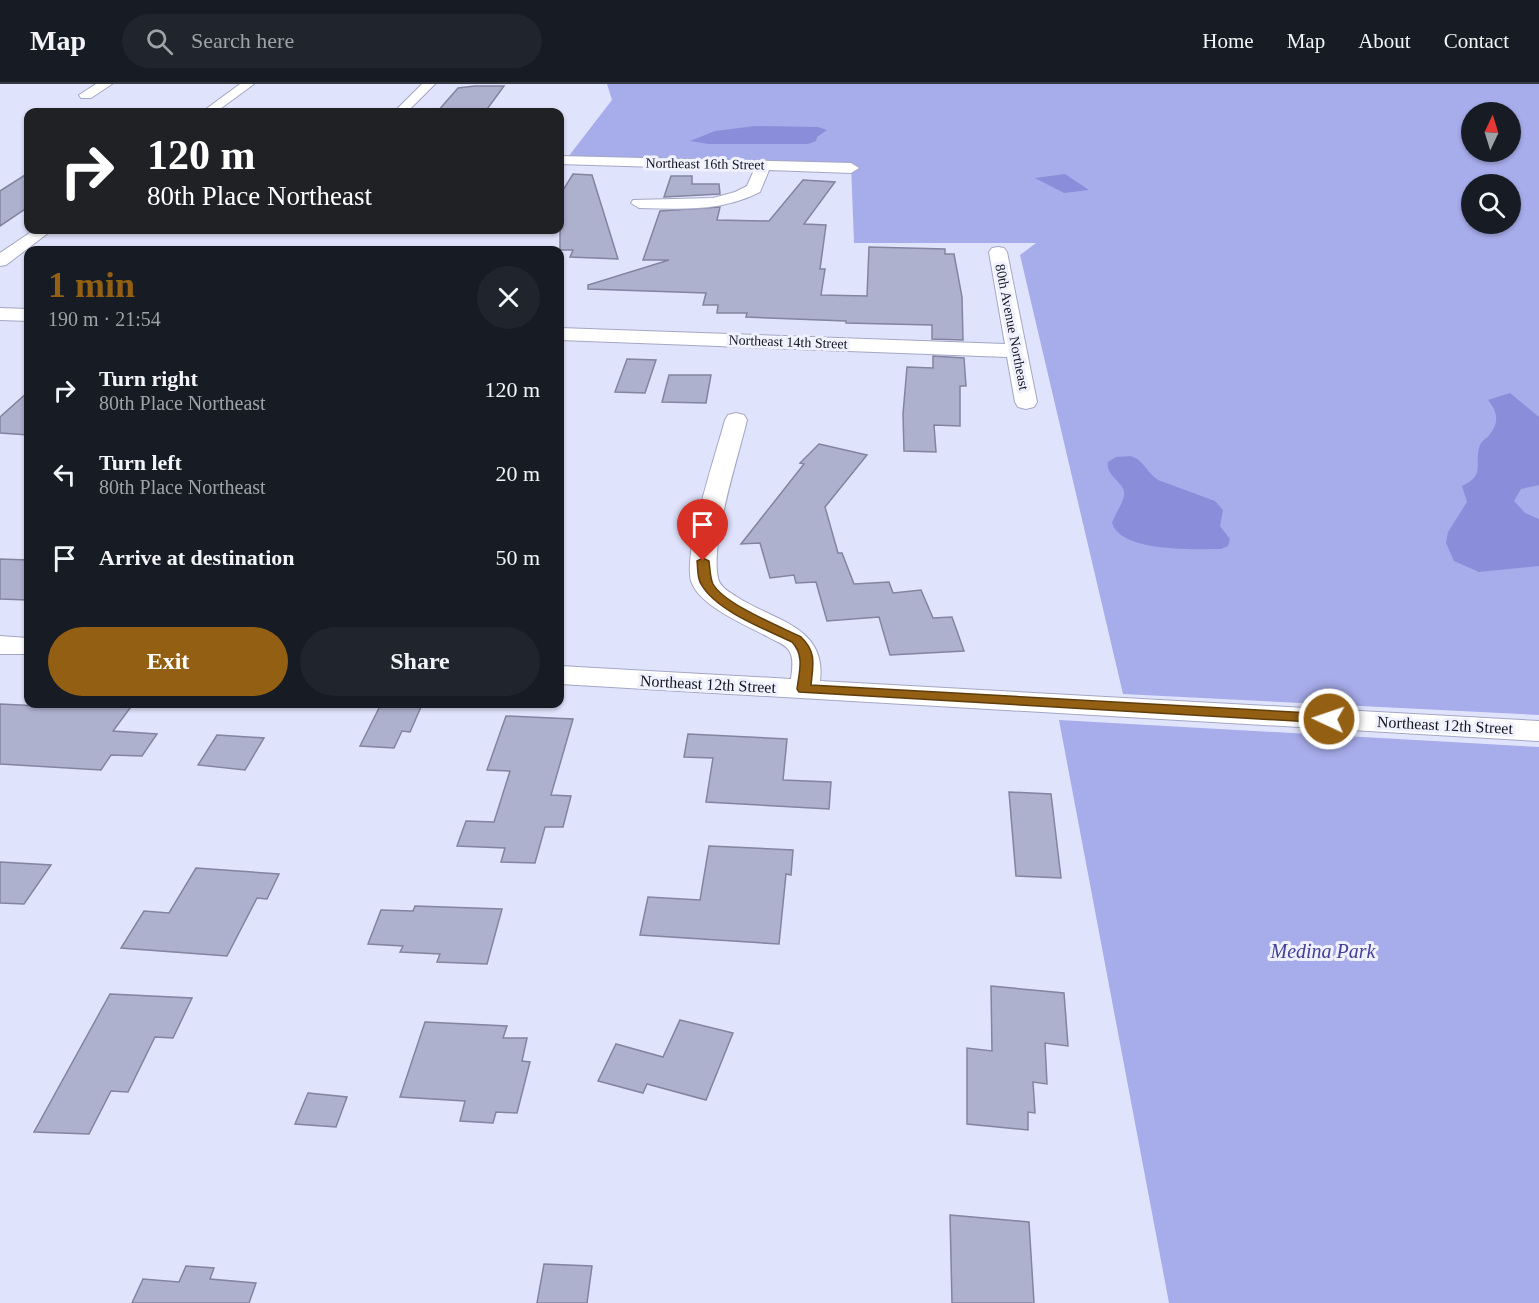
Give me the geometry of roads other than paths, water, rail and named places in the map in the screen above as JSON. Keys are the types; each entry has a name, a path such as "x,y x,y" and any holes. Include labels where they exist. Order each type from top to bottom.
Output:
{"street":[{"path":"86,95 106,84"},
{"path":"214,108 248,84"},
{"path":"404,108 429,84"},
{"name":"Northeast 16th Street","path":"564,160 851,168"},
{"path":"639,203 704,203 732,199 754,189 764,165"},
{"path":"0,261 38,234"},
{"name":"80th Avenue Northeast","path":"998,252 1026,402"},
{"path":"0,314 24,315"},
{"name":"Northeast 14th Street","path":"564,334 1016,351"},
{"path":"736,420 711,517 703,561 705,582 715,595 741,612 796,640 803,646 808,656 804,689"},
{"path":"0,645 24,646"},
{"name":"Northeast 12th Street","path":"564,675 1539,730"}],"park label":[{"name":"Medina Park","path":"1323,951"}]}
